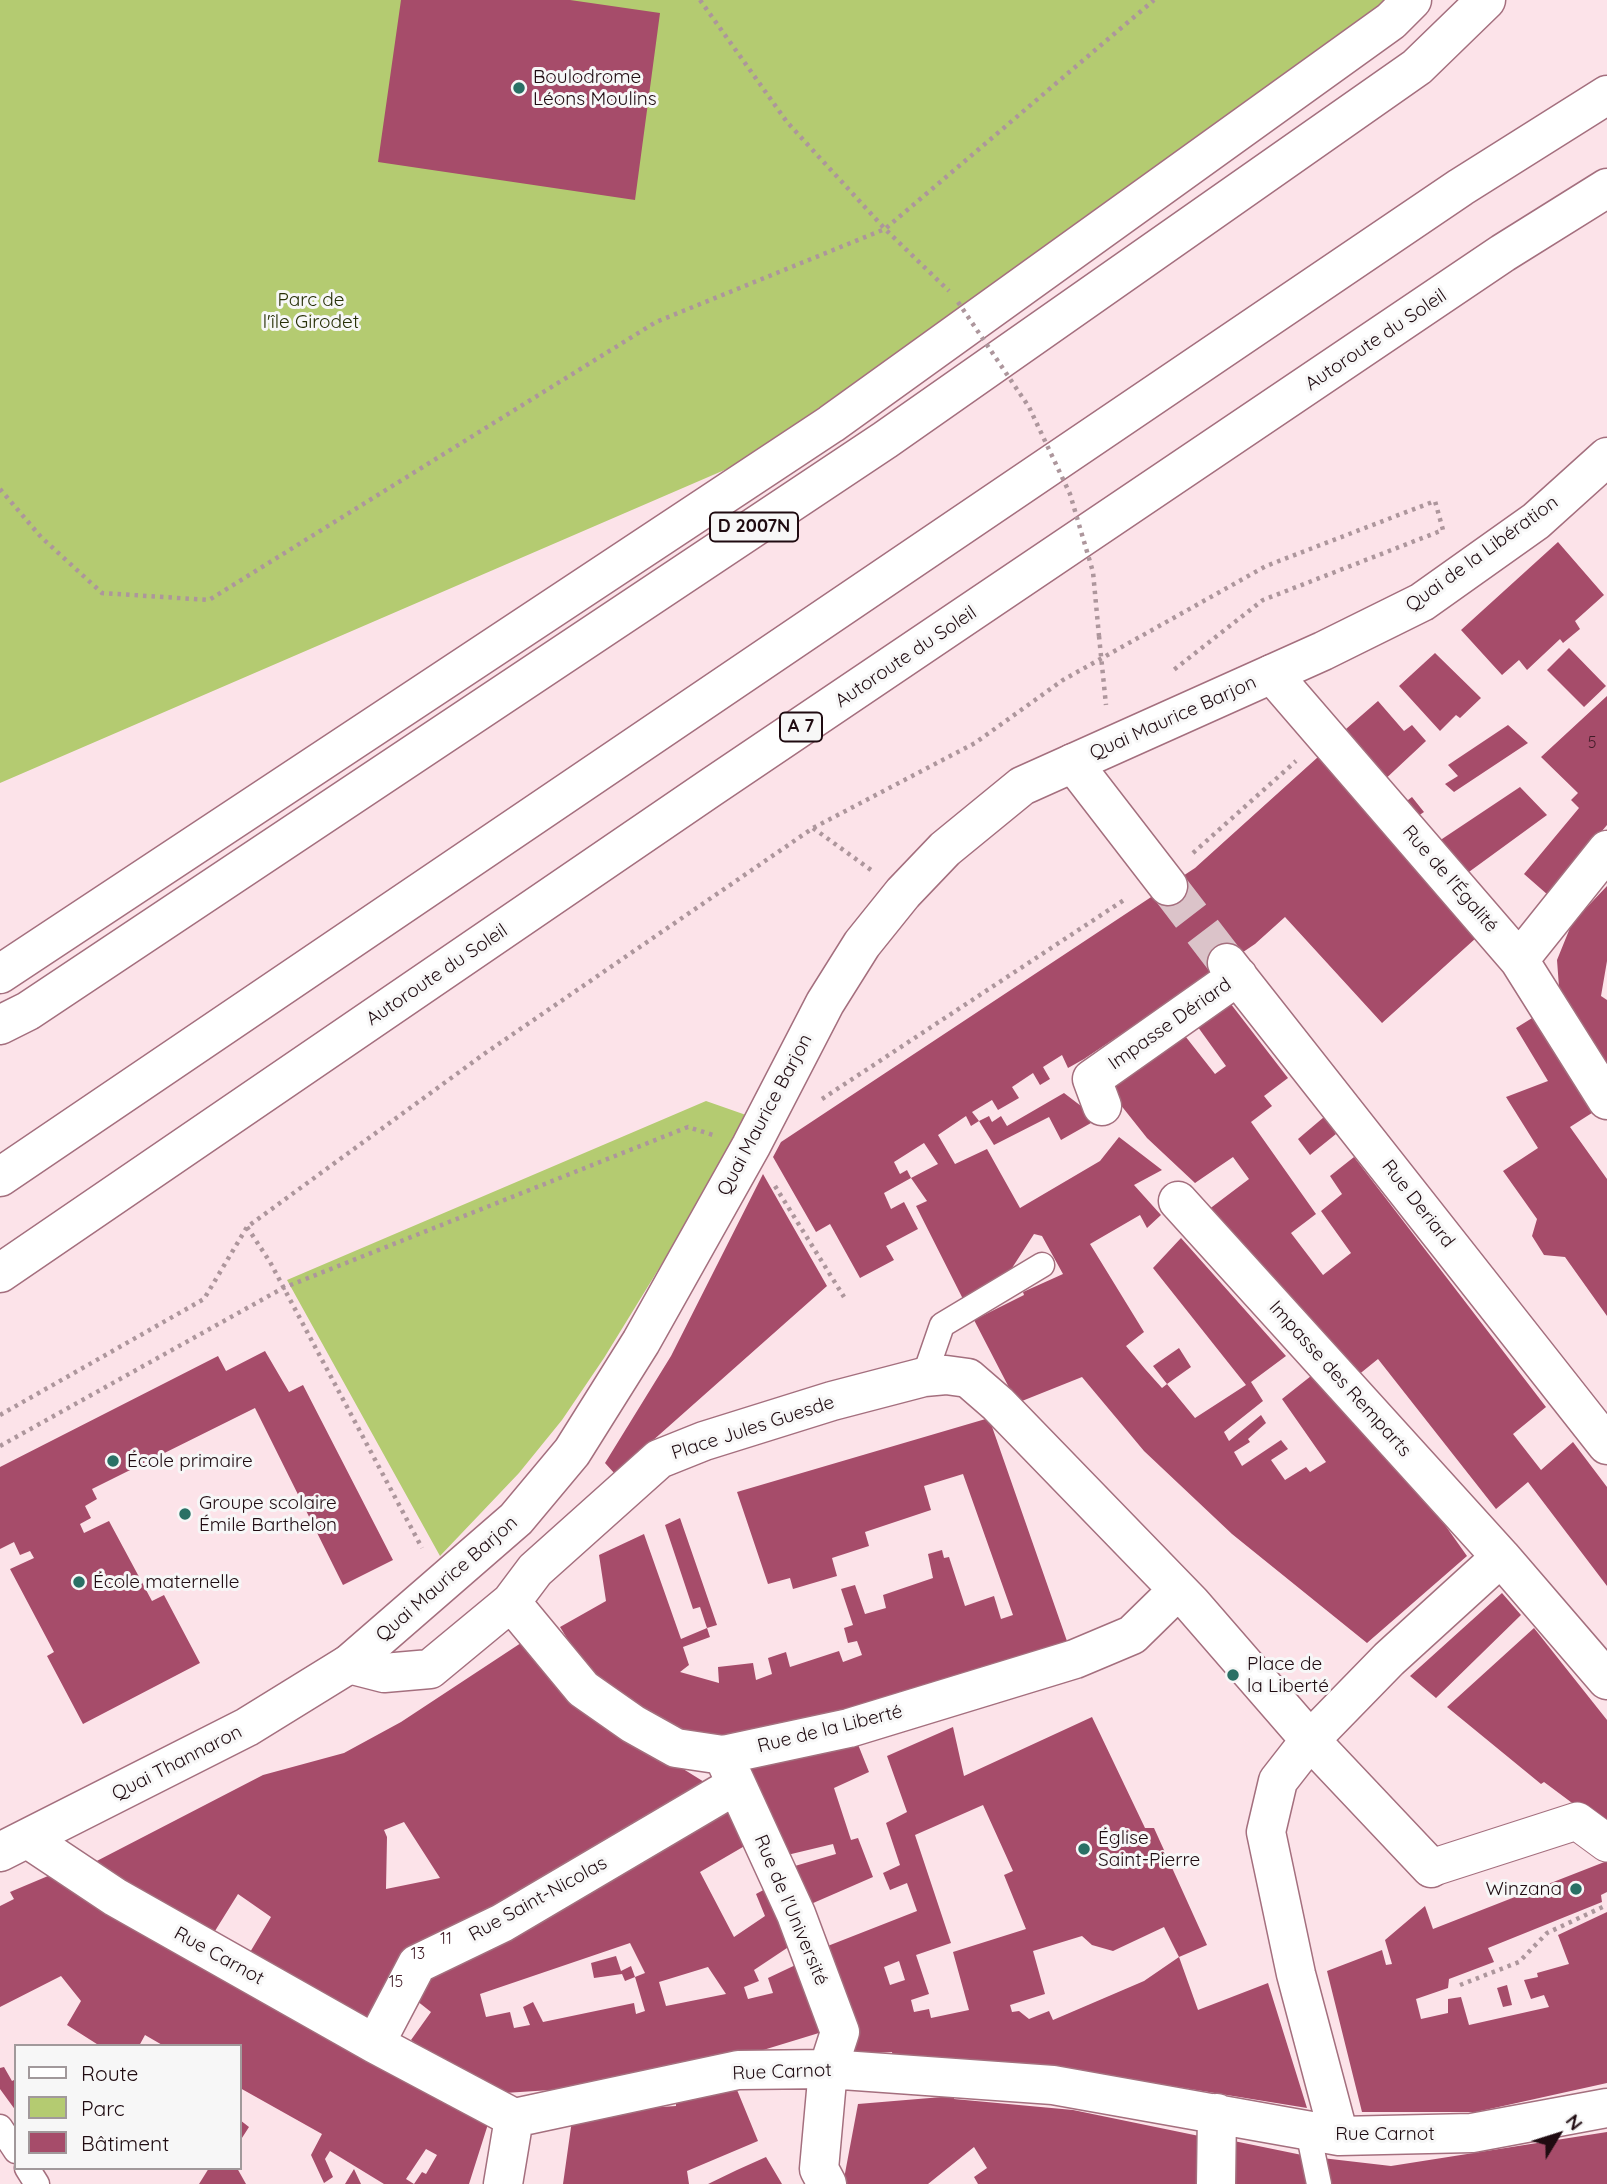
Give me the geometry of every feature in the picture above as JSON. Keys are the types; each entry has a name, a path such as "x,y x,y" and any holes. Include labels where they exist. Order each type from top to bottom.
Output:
{"main road":[{"name":"D 2007N","path":"0,974 831,424 1391,22 1412,0"},
{"name":"D 2007N","path":"0,1025 28,1011 885,440 1417,67 1486,0"},
{"path":"0,1177 1438,202 1607,95"},
{"name":"Autoroute du Soleil","path":"0,1273 722,780 1503,253 1607,188"},
{"name":"Quai de la Libération","path":"1272,674 1423,602 1536,521 1607,457"},
{"name":"Rue de l'Égalité","path":"1272,674 1519,960 1607,1100"},
{"name":"Quai Maurice Barjon","path":"349,1664 516,1519 572,1452 641,1342 751,1146 825,1003 862,944 902,893 945,849 1022,786 1272,674"},
{"path":"1073,763 1164,881"},
{"path":"1519,960 1607,850"},
{"name":"Impasse Dériard","path":"1102,1106 1092,1079 1233,970"},
{"name":"Rue Deriard","path":"1233,970 1607,1445"},
{"name":"Impasse des Remparts","path":"1178,1201 1501,1557 1607,1680"},
{"name":"Place Jules Guesde","path":"349,1664 384,1674 430,1669 511,1602 535,1570 659,1459 704,1441 832,1401 924,1377 946,1375 968,1378 998,1404 1178,1590"},
{"path":"1324,2134 1296,1974 1266,1832 1278,1781 1310,1740 1389,1659 1501,1557"},
{"path":"1178,1590 1310,1740 1432,1868"},
{"name":"Rue de la Liberté","path":"511,1602 583,1689 633,1724 676,1748 729,1770 849,1728 1075,1659 1132,1635 1178,1590"},
{"name":"Quai Thannaron","path":"14,1845 247,1727 349,1664"},
{"name":"Rue Saint-Nicolas","path":"375,2044 417,1964 502,1923 729,1770"},
{"name":"Rue de l'Université","path":"729,1770 796,1914 840,2032 828,2069 823,2176"},
{"name":"Rue Carnot","path":"14,1845 115,1897 375,2044 514,2118 738,2070 828,2069 1053,2085 1324,2134 1472,2133 1607,2108"},
{"path":"1216,2184 1217,2113"},
{"path":"503,2184 514,2118"}],"street":[{"path":"1432,1868 1577,1821 1607,1843"}],"lane":[{"path":"924,1377 942,1325 1042,1265"},
{"path":"0,2127 14,2148"},
{"path":"1318,2184 1324,2134"}],"path":[{"path":"700,0 787,122 885,229 958,302 1029,407 1070,494 1093,572 1106,708"},
{"path":"0,489 41,537 102,593 209,600 656,322 885,229 1154,0"},
{"path":"0,1415 204,1299 247,1227 484,1054 813,828 975,743 1063,680 1266,566 1435,501 1443,530 1263,600 1170,673"},
{"path":"819,1101 1164,881 1325,735"},
{"path":"813,828 902,893"},
{"path":"0,1446 283,1287 688,1127 751,1146 844,1297"},
{"path":"247,1227 283,1287 442,1586"},
{"path":"1460,1984 1519,1962 1547,1933 1607,1905"}],"green space":[{"name":"Parc de l'île Girodet","path":"0,0 1412,0 831,424 0,783"},
{"path":"706,1101 746,1115 720,1169 604,1358 562,1420 519,1473 440,1556 287,1280"}],"building":[{"name":"Boulodrome Léons Moulins","path":"401,0 570,0 660,13 635,200 378,162"},
{"path":"1558,542 1604,595 1575,621 1580,629 1563,643 1560,639 1527,670 1519,660 1502,675 1461,630"},
{"path":"1569,648 1606,686 1584,707 1547,670"},
{"path":"1435,653 1481,698 1460,718 1456,715 1440,731 1399,686"},
{"path":"1607,696 1607,825 1548,895 1524,874 1579,808 1571,800 1578,793 1541,757"},
{"path":"1378,701 1404,731 1412,725 1426,741 1380,784 1338,736"},
{"path":"1508,725 1528,743 1454,792 1445,784 1458,776 1448,765"},
{"path":"1318,757 1476,938 1382,1023 1285,917 1255,944 1084,1059 1068,1068 1062,1055 1043,1067 1050,1079 1040,1085 1033,1073 1012,1087 1019,1098 998,1110 992,1100 972,1112 979,1121 971,1126 966,1116 938,1135 955,1164 987,1149 1020,1208 1100,1161 1119,1137 1162,1170 1134,1185 1161,1215 1147,1228 1140,1215 1090,1244 1144,1332 1126,1346 1162,1388 1167,1384 1195,1418 1246,1385 1153,1268 1181,1238 1286,1356 1251,1382 1263,1401 1224,1432 1229,1441 1261,1415 1266,1423 1248,1439 1250,1442 1234,1452 1242,1466 1281,1440 1288,1449 1271,1460 1285,1480 1306,1467 1310,1472 1326,1462 1282,1399 1311,1376 1445,1525 1467,1556 1367,1643 1232,1534 1144,1451 1082,1377 1017,1403 974,1320 1024,1295 1023,1292 1063,1274 1042,1236 1034,1234 1003,1282 966,1305 916,1206 927,1201 911,1178 884,1193 891,1209 904,1202 918,1229 886,1246 894,1260 860,1278 830,1224 816,1232 773,1157 781,1142 1195,868","holes":["924,1143 938,1164 911,1178 907,1170 900,1174 894,1162"]},
{"path":"1520,787 1547,815 1462,877 1433,845"},
{"path":"1412,797 1424,812 1412,820 1400,806"},
{"path":"1607,886 1607,961 1601,996 1607,1000 1607,1068 1559,987 1557,960 1572,923"},
{"path":"1227,999 1288,1078 1264,1096 1272,1106 1251,1122 1316,1214 1291,1233 1323,1275 1351,1253 1321,1211 1342,1194 1330,1176 1354,1157 1546,1407 1513,1434 1541,1470 1573,1442 1607,1487 1607,1586 1528,1482 1496,1509 1378,1359 1357,1376 1208,1210 1249,1179 1233,1157 1195,1183 1147,1138 1108,1089 1182,1032 1215,1074 1226,1066 1195,1023"},
{"path":"1537,1015 1595,1111 1570,1127 1607,1179 1607,1316 1565,1257 1544,1255 1532,1236 1537,1219 1503,1171 1538,1148 1506,1097 1548,1081 1516,1028"},
{"path":"1064,1093 1098,1119 1061,1140 1049,1117 994,1145 979,1121 989,1116 992,1122 1001,1116 1007,1126"},
{"path":"1324,1117 1336,1134 1310,1155 1298,1139"},
{"path":"763,1174 827,1286 615,1474 605,1463 671,1356"},
{"path":"1179,1348 1191,1367 1167,1384 1153,1366"},
{"path":"265,1351 289,1392 303,1385 393,1560 343,1585 255,1408 92,1489 97,1499 85,1506 91,1518 80,1524 84,1533 109,1521 152,1601 164,1595 200,1663 83,1724 47,1656 54,1652 10,1569 34,1558 30,1551 20,1555 14,1542 0,1549 0,1467 218,1356 226,1371"},
{"path":"989,1418 1068,1644 744,1739 682,1734 594,1682 560,1627 606,1601 599,1555 644,1534 681,1639 707,1628 710,1637 683,1647 689,1665 680,1672 719,1683 718,1667 753,1663 756,1680 772,1674 768,1658 786,1652 790,1667 839,1651 843,1662 862,1655 857,1641 848,1643 844,1628 853,1625 841,1589 855,1585 865,1614 886,1608 883,1595 933,1578 928,1554 942,1550 944,1558 949,1557 965,1606 994,1596 1001,1619 1013,1615 963,1474 924,1486 931,1510 865,1532 869,1546 832,1558 837,1576 793,1589 790,1578 768,1584 737,1492"},
{"path":"680,1518 717,1625 707,1628 700,1607 693,1609 665,1525"},
{"path":"1502,1593 1521,1615 1436,1698 1410,1676"},
{"path":"1534,1628 1607,1720 1607,1829 1544,1782 1541,1784 1447,1707"},
{"path":"524,1641 680,1767 709,1785 544,1884 369,2028 246,1959 271,1917 238,1894 210,1939 89,1865 263,1775 344,1753 401,1722","holes":["404,1822 440,1878 386,1889 387,1837 384,1830"]},
{"path":"1092,1717 1145,1828 1154,1828 1207,1945 1179,1957 1198,2010 1268,1983 1307,2108 1147,2082 893,2058 892,2052 856,2054 820,1949 917,1911 907,1883 890,1890 883,1873 900,1865 886,1823 907,1812 887,1756 953,1727 964,1776","holes":["983,1805 1013,1871 1004,1875 1026,1929 953,1952 969,2010 931,2018 929,2009 914,2012 911,2000 929,1994 916,1955 951,1943 915,1835","1164,1927 1179,1957 1144,1981 1053,2020 1049,2011 1029,2019 1019,2011 1012,2012 1010,2005 1045,1994 1033,1951 1082,1936 1092,1945 1113,1951","899,1961 905,1980 890,1985 884,1967"]},
{"path":"855,1737 869,1772 834,1788 851,1840 858,1838 873,1877 804,1907 788,1868 836,1854 833,1844 783,1856 746,1763"},
{"path":"731,1808 748,1844 700,1872 734,1937 765,1916 756,1894 769,1887 796,1942 754,1970 759,1981 744,1987 748,1999 773,1993 768,1978 804,1961 832,2029 737,2058 551,2090 489,2094 411,2040 431,2012 412,1997 424,1972","holes":["630,1943 645,1973 635,1977 645,2011 636,2014 634,2003 543,2022 533,2002 523,2007 530,2025 514,2028 510,2012 486,2017 480,1994","708,1967 726,1994 666,2006 659,1982"]},
{"path":"1607,1861 1607,1892 1601,1895 1602,1902 1488,1948 1494,1962 1449,1979 1448,1988 1416,1999 1421,2019 1448,2013 1448,1999 1461,1997 1469,2025 1549,2007 1544,1995 1531,1999 1524,1980 1538,1977 1537,1973 1569,1964 1558,1935 1607,1912 1607,2083 1476,2112 1362,2112 1327,1971 1382,1950 1386,1965 1392,1964 1385,1940 1425,1906 1433,1929"},
{"path":"48,1876 489,2121 469,2184 414,2184 384,2184 330,2151 325,2159 333,2177 324,2183 311,2155 322,2134 242,2089 242,2044 161,2044 145,2035 140,2044 97,2044 67,2025 81,2001 61,1976 0,2007 0,1906 14,1899 10,1892","holes":["426,2149 437,2155 426,2174 422,2172 414,2184 406,2179"]},
{"path":"616,1956 621,1971 631,1966 635,1977 625,1981 622,1974 594,1978 591,1963"},
{"path":"1507,1985 1512,2005 1503,2007 1497,1988"},
{"path":"4,2067 12,2081 14,2080 14,2108 0,2089 0,2068"},
{"path":"735,2085 758,2141 687,2171 689,2184 563,2184 573,2113 676,2106 676,2103"},
{"path":"954,2096 954,2099 1073,2110 1204,2137 1205,2184 978,2184 974,2177 987,2168 974,2147 928,2184 843,2184 858,2104"},
{"path":"242,2122 249,2127 242,2138"},
{"path":"1607,2132 1607,2184 1327,2184 1322,2158 1391,2166"},
{"path":"1229,2140 1302,2155 1307,2184 1229,2184"},
{"path":"766,2157 782,2184 708,2184 737,2170"},
{"path":"354,2169 361,2184 345,2184"},
{"path":"208,2170 238,2170 246,2184 199,2184"}],"tunnel":[{"path":"1168,886 1227,963"}],"place":[{"name":"Boulodrome Léons Moulins","path":"519,88"},
{"name":"École primaire","path":"113,1461"},
{"name":"Groupe scolaire Émile Barthelon","path":"185,1514"},
{"name":"École maternelle","path":"79,1582"},
{"name":"Place de la Liberté","path":"1233,1675"},
{"name":"Église Saint-Pierre","path":"1084,1849"},
{"name":"Winzana","path":"1576,1889"}]}
